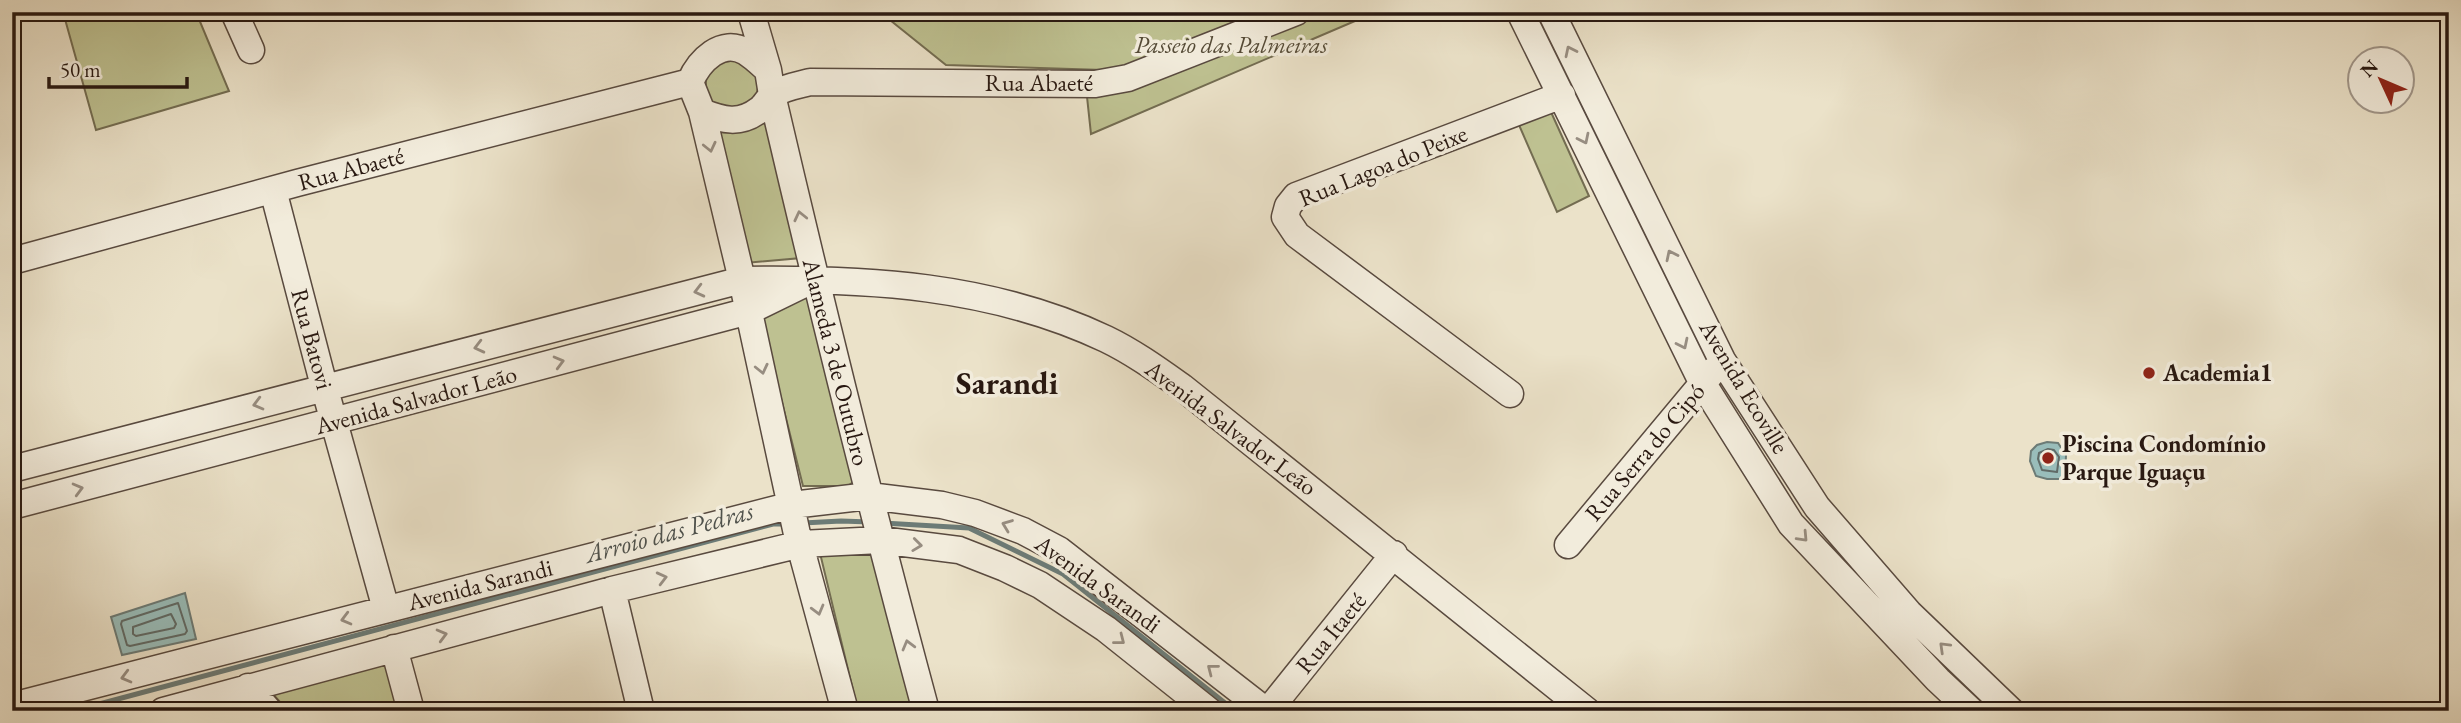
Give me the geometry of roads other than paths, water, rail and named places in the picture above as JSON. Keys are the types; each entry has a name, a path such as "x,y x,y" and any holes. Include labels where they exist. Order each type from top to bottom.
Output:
{"street":[{"path":"234,12 251,50"},
{"name":"Rua Abaeté","path":"770,83 1111,82 1128,78 1296,12"},
{"name":"Avenida Ecoville","path":"1520,12 1703,384 1791,524 1964,704"},
{"name":"Avenida Ecoville","path":"1551,12 1722,360 1817,507 1909,613 2011,711"},
{"path":"733,48 753,18"},
{"name":"Alameda 3 de Outubro","path":"753,18 815,279 926,711"},
{"path":"702,112 718,119 733,121 747,118 760,110 770,83 745,51 723,49 703,59 690,82 702,112 796,524 845,711"},
{"name":"Rua Abaeté","path":"12,261 690,82"},
{"name":"Rua Lagoa do Peixe","path":"1510,394 1297,235 1285,217 1288,206 1296,196 1562,95"},
{"name":"Rua Batovi","path":"273,190 386,609"},
{"name":"Avenida Salvador Leão","path":"12,506 749,311 815,279"},
{"name":"Avenida Salvador Leão","path":"12,469 324,386 742,280 815,279 925,286 992,299 1051,316 1107,340 1152,366 1394,554 1587,711"},
{"name":"Rua Serra do Cipó","path":"1568,544 1722,360"},
{"name":"Avenida Sarandi","path":"12,706 386,609 796,524 875,519 943,505 975,513 1035,537 1059,550 1267,711"},
{"name":"Avenida Sarandi","path":"163,711 612,590 796,524 875,519 1004,568 1040,585 1106,629 1209,711"},
{"name":"Rua Itaeté","path":"1267,711 1394,554"},
{"path":"612,590 641,711"},
{"path":"394,648 411,711"},
{"path":"1964,704 1975,695 1980,680"},
{"path":"248,687 269,711"}],"water":[{"name":"Piscina Condomínio Parque Iguaçu","path":"2058,443 2066,455 2065,479 2036,476 2030,461 2031,451 2037,445"},
{"path":"185,593 196,639 122,655 111,617"}],"waterway":[{"name":"Arroio das Pedras","path":"803,523 870,522"},
{"name":"Arroio das Pedras","path":"883,523 969,528 1063,574 1235,711"},
{"name":"Arroio das Pedras","path":"73,711 773,524 786,524"}],"place":[{"name":"Academia1","path":"2149,373"},
{"name":"Piscina Condomínio Parque Iguaçu","path":"2048,458"}],"district":[{"name":"Sarandi","path":"1007,383"}],"park label":[{"name":"Passeio das Palmeiras","path":"1231,45"}]}
